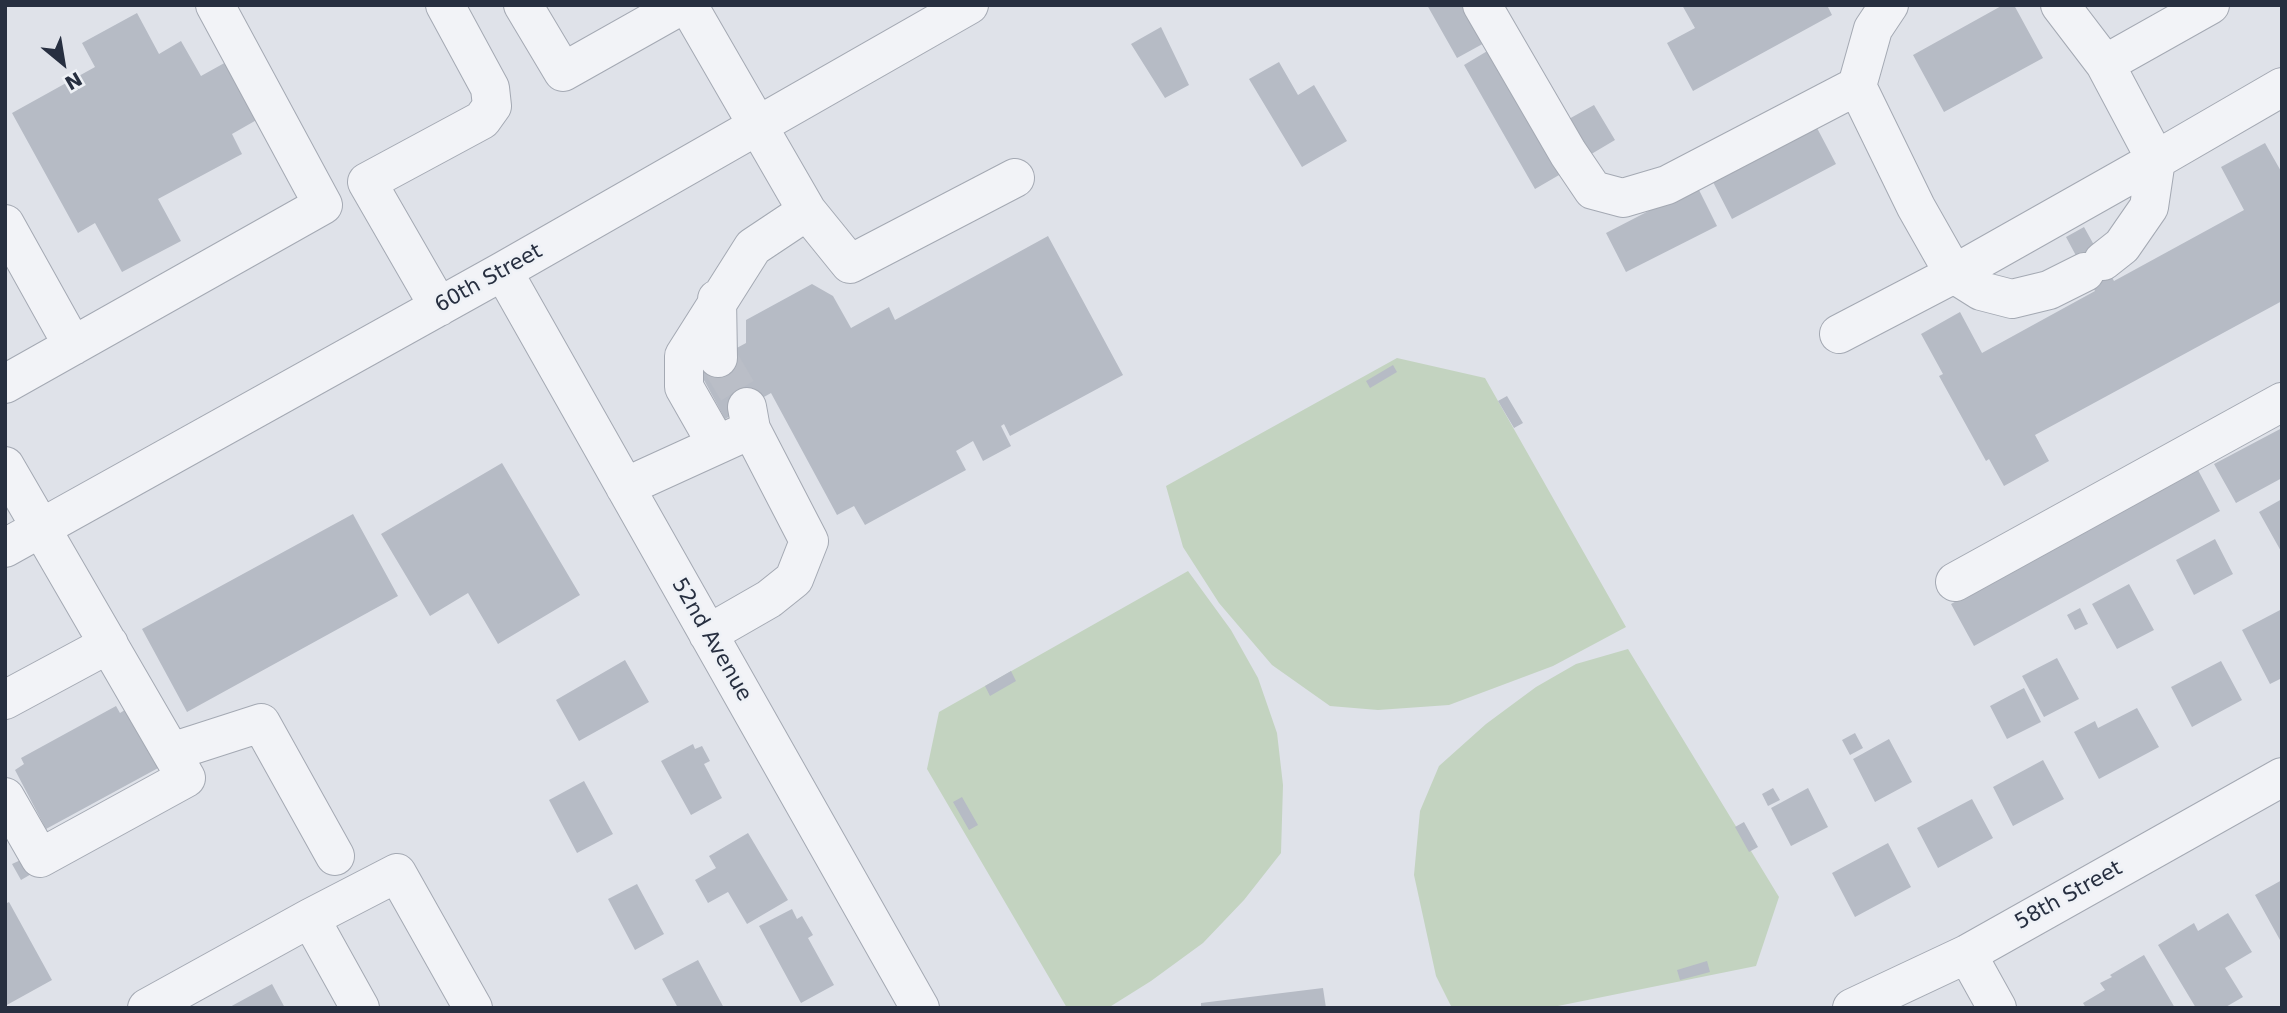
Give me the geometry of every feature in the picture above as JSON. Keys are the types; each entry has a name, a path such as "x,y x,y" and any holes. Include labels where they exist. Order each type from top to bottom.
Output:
{"street":[{"path":"215,5 323,205"},
{"path":"5,384 323,205 482,120 492,106 490,88 445,5"},
{"path":"523,5 563,72 682,5"},
{"path":"688,5 756,127 807,211 850,264 1015,178"},
{"path":"1482,5 1568,153 1593,190 1623,198 1667,185 1857,86"},
{"path":"1889,5 1873,29 1857,86 1916,207 1954,274 1981,291 2012,299 2049,290 2094,266 2122,246 2149,207 2156,160 2105,64 2060,5"},
{"path":"2105,64 2210,5"},
{"name":"60th Street","path":"5,548 503,271 756,127 953,9"},
{"path":"1839,334 1954,274 2282,87"},
{"path":"367,182 439,307"},
{"path":"717,445 684,387 684,356 717,299 753,247 807,211"},
{"path":"5,224 72,346"},
{"name":"52nd Avenue","path":"503,271 920,1008"},
{"path":"717,299 718,358"},
{"path":"1955,582 2282,402"},
{"path":"625,486 717,445 749,418 809,541 794,579 768,599 708,634"},
{"path":"5,466 186,778 40,858 5,797"},
{"path":"5,700 109,644"},
{"path":"170,751 261,723 335,856"},
{"name":"58th Street","path":"1852,1008 1967,954 2282,777"},
{"path":"147,1008 397,873 473,1008"},
{"path":"310,918 360,1008"},
{"path":"1967,954 1997,1008"}],"green space":[{"path":"1397,358 1485,378 1626,627 1553,666 1449,705 1378,710 1330,706 1272,665 1219,603 1183,547 1166,486"},
{"path":"1188,571 1231,630 1258,678 1277,733 1283,785 1281,853 1244,900 1203,943 1151,981 1108,1008 1067,1008 927,769 939,712"},
{"path":"1628,649 1779,897 1756,966 1548,1008 1452,1008 1436,976 1414,875 1420,811 1439,766 1486,724 1536,687 1576,664"}],"building":[{"path":"1427,5 1468,5 1488,41 1457,58"},
{"path":"1682,5 1827,5 1832,15 1693,91 1667,43 1695,28"},
{"path":"2003,5 2014,5 2043,58 1944,112 1913,55"},
{"path":"137,13 159,54 181,41 201,76 228,61 260,118 232,134 242,154 158,199 181,241 122,272 95,223 78,233 12,113 95,67 82,43"},
{"path":"1161,27 1189,85 1165,98 1131,44"},
{"path":"1494,47 1566,171 1535,189 1464,65"},
{"path":"1279,62 1298,95 1314,85 1347,141 1302,167 1249,79"},
{"path":"1594,105 1615,140 1588,156 1567,120"},
{"path":"1817,128 1836,164 1732,219 1713,182"},
{"path":"2265,143 2282,173 2282,301 2035,435 2049,461 2004,486 1989,459 1986,461 1939,376 1943,374 1921,334 1960,312 1982,353 2095,291 2066,237 2084,227 2114,281 2244,210 2221,167"},
{"path":"1697,186 1717,226 1626,272 1606,233"},
{"path":"1048,236 1123,375 1010,436 1004,424 1001,426 1011,446 983,461 973,441 956,451 966,470 865,525 854,506 837,515 771,393 725,419 698,369 746,343 746,320 812,284 833,296 851,328 889,307 895,320"},
{"path":"1393,365 1397,372 1370,388 1366,381"},
{"path":"1507,396 1523,423 1514,428 1498,401"},
{"path":"2282,428 2282,478 2236,503 2214,464"},
{"path":"502,463 580,595 498,644 468,593 430,616 381,534"},
{"path":"2198,470 2220,511 1974,646 1951,604"},
{"path":"2282,499 2282,553 2259,512"},
{"path":"353,514 398,596 187,712 142,629"},
{"path":"2215,539 2233,574 2194,595 2176,560"},
{"path":"2129,584 2154,630 2117,649 2092,604"},
{"path":"2080,608 2088,624 2075,630 2067,615"},
{"path":"2282,609 2282,678 2270,684 2242,630"},
{"path":"2057,658 2079,699 2044,717 2022,676"},
{"path":"625,660 649,702 579,741 556,700"},
{"path":"2221,661 2242,700 2192,727 2171,687"},
{"path":"1011,671 1016,681 990,696 985,686"},
{"path":"2024,688 2041,722 2007,739 1990,706"},
{"path":"116,706 120,713 128,708 160,767 46,829 15,770 24,764 21,758"},
{"path":"2137,708 2159,747 2099,779 2074,732 2095,721 2098,728"},
{"path":"1855,733 1863,748 1850,755 1842,740"},
{"path":"1889,739 1912,782 1875,802 1853,759"},
{"path":"693,744 695,749 702,746 710,761 704,764 722,798 691,815 661,761"},
{"path":"2043,760 2064,799 2013,826 1993,787"},
{"path":"584,781 613,834 577,853 549,800"},
{"path":"1773,788 1780,800 1768,806 1762,794"},
{"path":"1808,788 1828,827 1791,846 1771,808"},
{"path":"962,797 978,825 969,830 953,802"},
{"path":"1972,799 1993,838 1938,868 1917,828"},
{"path":"1744,822 1758,847 1749,852 1735,827"},
{"path":"748,833 788,900 747,924 728,892 708,903 695,880 716,868 709,856"},
{"path":"1888,843 1911,887 1855,917 1832,873"},
{"path":"25,858 33,873 21,880 12,864"},
{"path":"2282,880 2282,938 2280,940 2255,895"},
{"path":"637,884 664,934 635,950 608,899"},
{"path":"9,902 52,980 5,1006 5,904"},
{"path":"792,909 797,919 802,916 813,935 808,938 834,985 801,1003 759,926"},
{"path":"2228,913 2252,952 2225,968 2243,997 2224,1008 2196,1008 2158,945 2194,923 2198,931"},
{"path":"2144,955 2175,1008 2086,1008 2083,1003 2105,990 2100,983"},
{"path":"698,960 724,1008 678,1008 662,979"},
{"path":"1707,961 1710,972 1680,980 1677,970"},
{"path":"272,984 285,1008 228,1008"},
{"path":"1323,988 1326,1008 1201,1008 1201,1003"}],"tunnel":[{"path":"718,358 747,407"}]}
